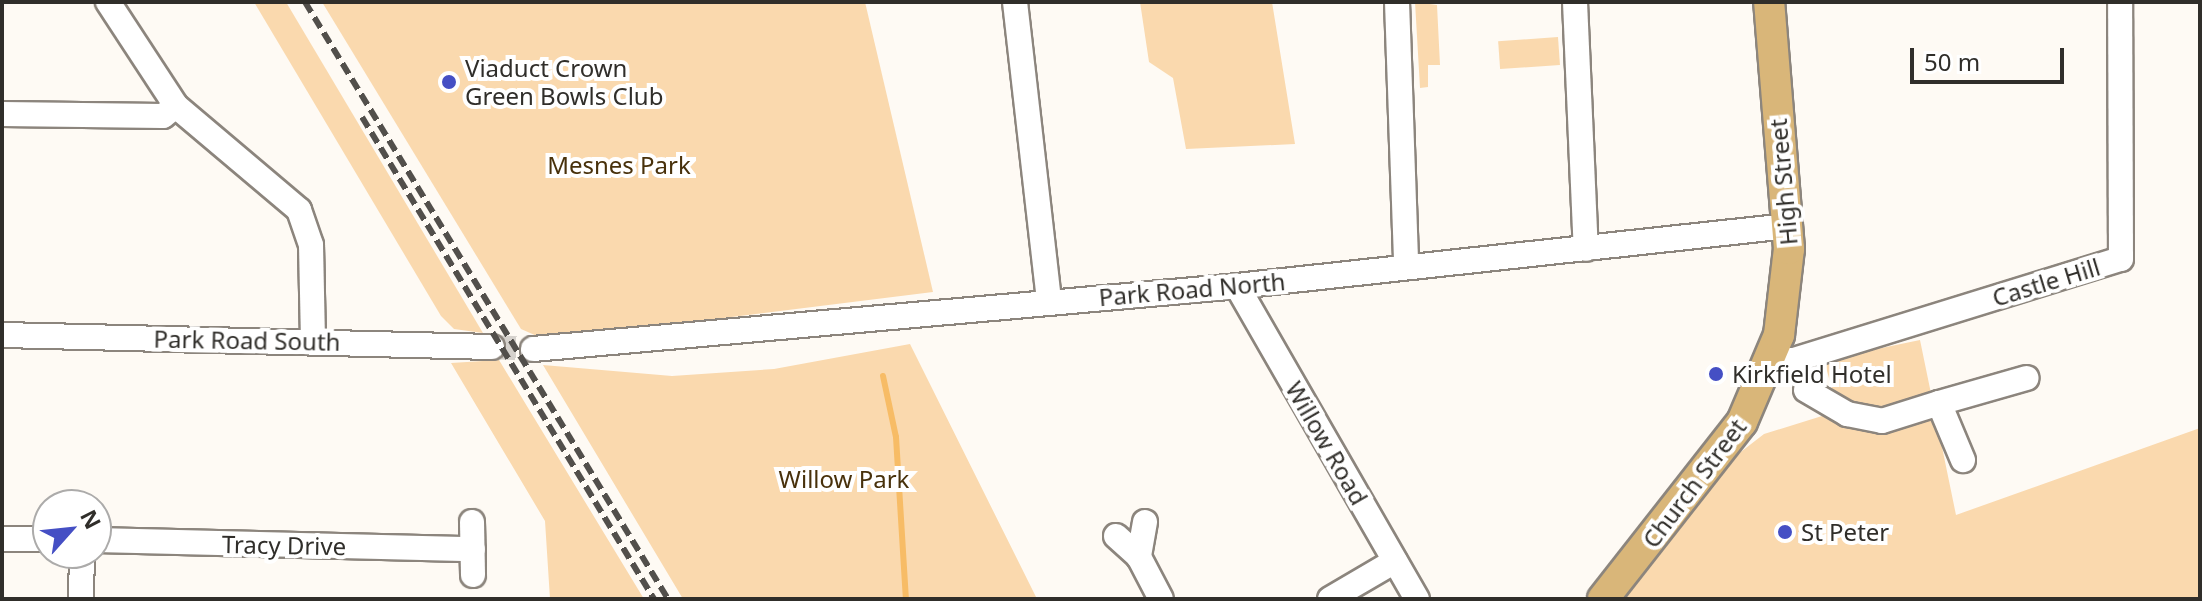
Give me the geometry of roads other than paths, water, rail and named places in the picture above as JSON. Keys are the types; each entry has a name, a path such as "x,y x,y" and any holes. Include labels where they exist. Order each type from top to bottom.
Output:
{"main road":[{"name":"High Street","path":"1769,2 1788,226 1789,274 1783,360"},
{"name":"Church Street","path":"1603,599 1742,422 1783,360"}],"street":[{"path":"108,2 176,106 299,210 311,245 313,342"},
{"path":"1015,2 1049,302"},
{"path":"1397,2 1406,266"},
{"path":"1575,2 1586,249"},
{"name":"Castle Hill","path":"1783,360 2121,259 2120,2"},
{"path":"2,114 163,116 176,106"},
{"name":"Park Road North","path":"533,349 1237,286 1788,226"},
{"name":"Willow Road","path":"1237,286 1417,599"},
{"name":"Park Road South","path":"2,335 492,347"},
{"path":"1783,360 1806,390 1817,415"},
{"path":"1806,390 1847,414 1882,421 2027,378"},
{"path":"1939,403 1963,460"},
{"path":"472,522 473,575"},
{"path":"1139,557 1145,522"},
{"path":"1116,536 1139,557 1161,599"},
{"path":"2,539 32,539"},
{"name":"Tracy Drive","path":"112,540 473,549"},
{"path":"1330,599 1395,561"},
{"path":"81,599 82,569"}],"waterway":[{"path":"883,376 896,437 906,599"}],"tunnel":[{"path":"492,347 533,349"}],"railway":[{"path":"305,2 668,599"},
{"path":"362,117 654,599"}],"place":[{"name":"Viaduct Crown Green Bowls Club","path":"449,82"},
{"name":"Kirkfield Hotel","path":"1716,374"},
{"name":"St Peter","path":"1785,532"}],"park label":[{"name":"Mesnes Park","path":"619,165"},
{"name":"Willow Park","path":"844,479"}]}
